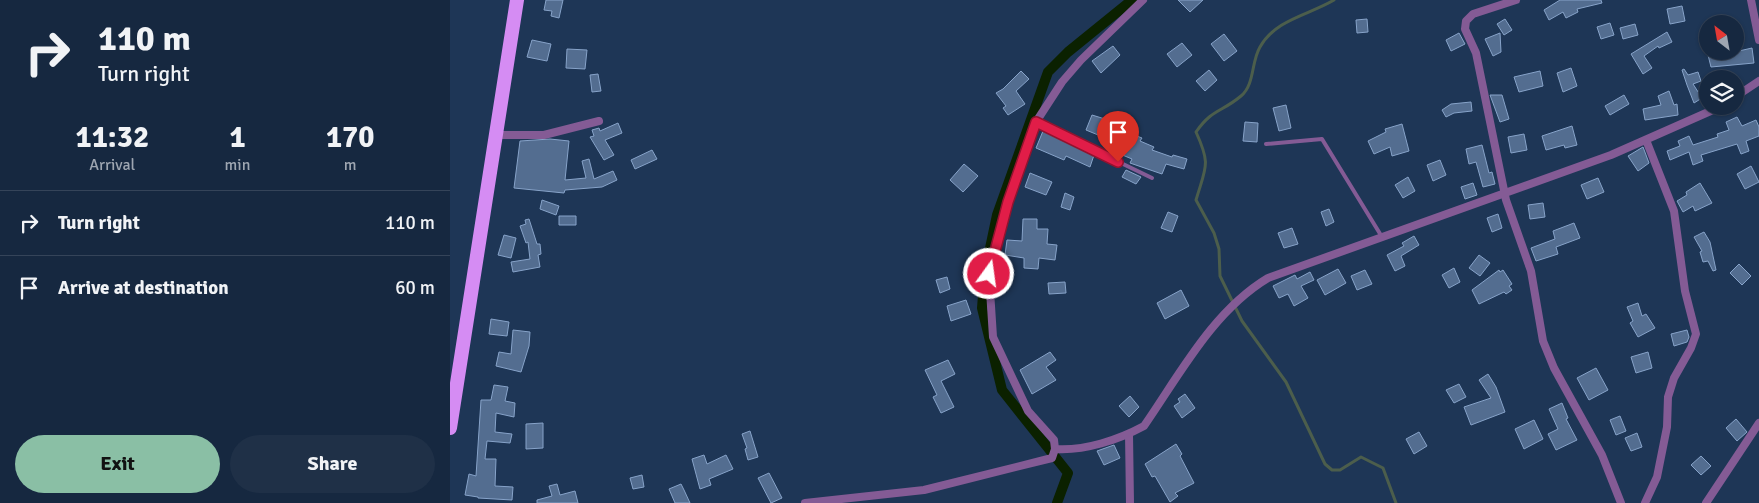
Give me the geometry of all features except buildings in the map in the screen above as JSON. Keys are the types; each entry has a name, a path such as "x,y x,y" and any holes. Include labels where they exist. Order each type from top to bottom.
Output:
{"highway":[{"path":"450,428 517,0"}],"street":[{"path":"805,503 924,490 1052,458 1055,449 1054,440 1028,411 993,337 989,274 1008,202 1036,122 1062,82 1075,67 1143,0"},
{"path":"1516,0 1473,14 1466,20 1464,29 1476,53 1505,193 1520,246 1530,271 1543,342 1554,368 1602,455 1621,503"},
{"path":"1751,0 1759,40"},
{"path":"1744,91 1759,81"},
{"path":"1055,449 1074,450 1129,434 1144,426 1223,315 1248,290 1268,278 1505,193 1646,140 1702,115"},
{"path":"496,135 544,135 600,121"},
{"path":"1645,503 1657,476 1667,427 1668,397 1674,378 1691,348 1696,334 1685,291 1674,210 1646,140"},
{"path":"1706,503 1759,422"},
{"path":"1129,434 1130,503"}],"lane":[{"path":"1036,122 1152,178"},
{"path":"1266,144 1322,139 1382,237"}],"waterway":[{"path":"1057,503 1068,473 1002,390 982,308 985,272 997,215 1048,72 1068,52 1132,0"},
{"path":"1334,0 1275,30 1257,53 1251,79 1245,91 1241,96 1207,119 1196,132 1205,159 1204,172 1196,200 1214,233 1219,249 1220,276 1242,321 1286,382 1325,464 1332,470 1340,470 1361,457 1383,468 1396,503"}],"route":[{"path":"989,274 1008,202 1036,122 1118,162"}]}
